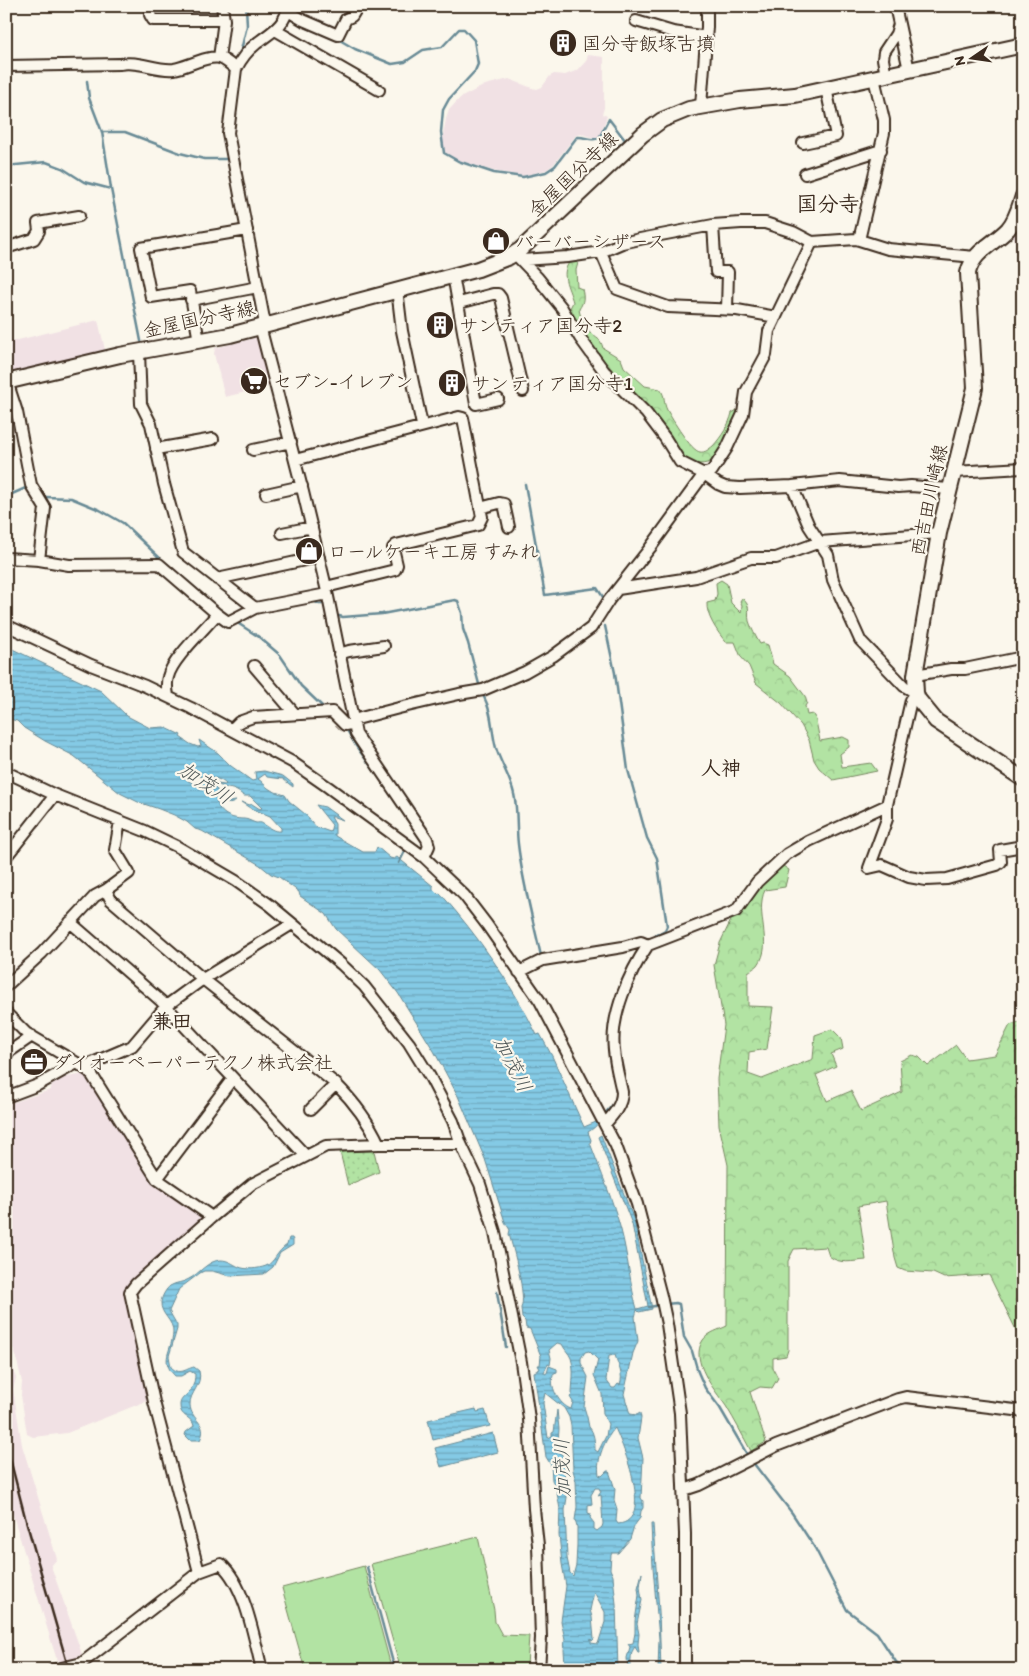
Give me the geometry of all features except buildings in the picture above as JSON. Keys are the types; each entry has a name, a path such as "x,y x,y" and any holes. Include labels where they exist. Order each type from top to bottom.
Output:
{"main road":[{"name":"金屋国分寺線","path":"7,381 139,352 230,335 518,257 643,134 675,113 700,106 795,95 1023,45"},
{"path":"975,257 1008,229 1016,217 1023,196"},
{"name":"西吉田川崎線","path":"916,693 915,676 939,533 975,388 968,279 969,268 975,257"},
{"path":"916,693 918,700 936,721 1023,780"}],"street":[{"path":"150,6 150,15 153,20 224,20"},
{"path":"219,58 224,20 222,6"},
{"path":"358,6 352,16 346,19 338,35 288,8 283,22 246,53 236,69 228,133 258,287 263,325 327,590 356,734 427,839 429,846 424,857"},
{"path":"700,106 707,37 707,6"},
{"path":"895,6 909,70"},
{"path":"636,21 673,32 707,37"},
{"path":"860,240 885,127 880,77 884,52 896,34 899,23"},
{"path":"275,30 379,90"},
{"path":"6,66 120,64 127,62 155,68 174,69 204,60 219,58 236,69"},
{"path":"803,143 836,136 826,88"},
{"path":"805,174 880,150"},
{"path":"6,248 34,239 39,231 38,223 79,216"},
{"path":"518,257 568,257 601,252 622,243 713,225 765,223 786,229 812,242 856,238 888,249 975,257"},
{"path":"713,225 716,272 728,272 727,309"},
{"path":"200,341 190,291 151,297 140,248 247,230"},
{"path":"232,729 239,722 253,717 332,712 345,725 442,698 483,690 525,672 553,656 591,628 608,600 650,548 704,474 712,471 727,448 743,414 746,392 766,355 769,331 812,242"},
{"path":"601,252 616,289 668,307 727,309 776,317"},
{"path":"518,257 562,308 580,338 604,371 646,414 665,438 680,462 704,474 718,484 732,488 792,486 840,481 898,487 911,486 949,489"},
{"path":"453,275 476,404 498,399"},
{"path":"191,300 258,287"},
{"path":"397,289 402,330 422,425"},
{"path":"459,303 494,294 498,294 502,298 523,391"},
{"path":"139,352 141,404 151,424 164,484 183,552 255,608"},
{"path":"7,381 17,412 31,485 45,508 39,560"},
{"path":"6,558 39,560 76,566 159,564 228,622 255,608 393,571 397,566 395,545 478,525 482,517 462,417 422,425 295,460"},
{"path":"156,449 213,438"},
{"path":"253,450 291,442"},
{"path":"954,472 1023,468"},
{"path":"266,494 302,486"},
{"path":"792,486 809,526 828,555 833,580 860,640 904,686 916,693 912,700 887,805 887,819 869,868 882,866 909,877 926,880 947,879 997,865 1001,862 1000,850 1023,846"},
{"path":"480,508 499,503 504,504 509,527"},
{"path":"282,533 312,527"},
{"path":"618,589 696,577 752,558 776,558 820,542 939,533"},
{"path":"217,579 319,557"},
{"path":"168,696 168,674 176,660 217,614"},
{"path":"6,625 91,665 168,696 232,729 299,767 424,857 472,904 549,1017 616,1146 637,1204 667,1324 680,1413 684,1490 685,1670"},
{"path":"340,654 384,646"},
{"path":"915,676 951,669 965,669 1023,657"},
{"path":"254,666 295,714"},
{"path":"6,772 55,795 178,846 270,904 364,986 409,1043 430,1077 453,1121 461,1144 480,1184 495,1232 521,1362 528,1419 538,1545 541,1638 539,1670"},
{"path":"6,857 55,795"},
{"path":"604,1124 614,1113 622,1098 614,1049 618,1007 639,958 648,945 736,911 757,882 787,854 809,841 887,805"},
{"path":"6,986 42,952 95,896 129,873 115,850 120,821"},
{"path":"106,890 111,900 203,979 336,1084 361,1114 379,1144"},
{"path":"70,922 166,1006 306,1156"},
{"path":"6,1097 38,1085 80,1065 132,1046 166,1006 203,979 292,924"},
{"path":"519,972 542,960 623,947 641,942 648,945"},
{"path":"6,1013 26,1033 90,1072 157,1179 212,1217"},
{"path":"6,1054 32,1036"},
{"path":"157,1179 232,1078"},
{"path":"311,1109 336,1084"},
{"path":"198,1572 154,1402 130,1292 136,1284 252,1184 326,1146 461,1144"},
{"path":"684,1490 699,1485 776,1446 906,1397 1023,1411"},
{"path":"53,1670 75,1668 198,1572 221,1564 228,1570 245,1604 262,1670"}],"shaded area":[{"path":"588,55 604,57 604,108 602,114 607,116 600,135 591,137 582,134 576,135 553,165 546,170 523,176 493,171 458,160 445,152 442,141 446,119 449,110 460,98 485,85 509,79 537,89 542,87 550,76 554,74 565,75 578,70 586,61"},
{"path":"1023,223 1023,291 1018,289 1016,284 1016,242 1010,234 1016,225"},
{"path":"98,320 106,354 9,378 6,370 6,343"},
{"path":"259,337 270,386 225,397 214,354 215,348"},
{"path":"85,1074 155,1182 169,1194 205,1217 124,1292 149,1400 67,1433 33,1437 27,1434 21,1395 22,1382 14,1349 8,1350 6,1345 6,1105 50,1090 55,1079"},
{"path":"6,1351 16,1378 13,1389 22,1445 57,1559 51,1566 82,1654 73,1660 61,1663 56,1657 6,1492"}],"green space":[{"path":"572,260 576,260 578,263 576,270 577,287 582,289 583,297 579,309 586,327 599,340 603,348 621,359 624,367 645,386 660,389 667,410 682,434 696,450 702,452 713,446 725,430 732,413 737,410 739,413 717,459 700,464 682,459 606,369 568,312 573,302 565,275 568,265"},
{"path":"721,580 727,584 731,603 741,613 742,605 740,601 742,598 747,604 751,627 760,644 768,645 773,664 790,676 805,696 807,715 812,714 815,716 820,741 843,737 849,740 849,747 840,754 842,767 871,763 877,771 833,780 819,768 814,760 809,740 801,725 781,703 756,683 749,666 741,657 735,642 726,642 713,623 708,613 707,603 715,601 717,594 716,583"},
{"path":"783,866 789,870 785,887 765,890 762,899 764,947 758,965 748,972 748,1006 773,1007 767,1049 749,1052 748,1074 762,1079 813,1059 815,1035 832,1029 841,1038 843,1049 831,1054 836,1066 816,1075 827,1101 851,1091 861,1111 902,1092 900,1061 912,1055 919,1057 928,1066 956,1045 966,1059 995,1055 1010,1025 1023,1021 1023,1344 989,1275 944,1278 933,1273 905,1271 898,1268 886,1201 858,1206 866,1260 838,1261 829,1256 826,1247 794,1249 788,1261 788,1350 786,1356 773,1358 773,1368 778,1378 772,1388 760,1387 750,1392 766,1442 751,1451 726,1406 705,1375 699,1357 700,1348 705,1337 727,1326 728,1165 719,1125 717,1079 724,1025 714,965 720,943 733,916 760,884"},
{"path":"374,1151 379,1172 348,1185 340,1152"},
{"path":"478,1537 495,1622 502,1635 529,1636 527,1666 513,1670 401,1670 371,1564"},
{"path":"364,1566 392,1670 305,1670 282,1588"}],"water":[{"name":"加茂川","path":"6,646 101,691 127,716 150,728 164,727 181,735 180,737 198,747 201,746 199,740 252,781 256,780 255,772 264,771 283,776 293,784 293,787 283,779 267,777 265,774 258,779 270,789 285,795 316,827 330,832 332,825 316,805 325,807 343,820 331,817 335,824 335,836 363,852 375,852 377,847 390,858 394,859 397,857 433,886 433,889 438,894 440,893 481,944 505,979 537,1035 540,1034 584,1127 596,1122 616,1100 608,1043 613,1005 616,1007 612,1028 612,1045 620,1091 614,1106 588,1132 591,1140 590,1143 611,1197 621,1230 637,1309 648,1306 632,1224 598,1137 601,1135 634,1220 652,1309 639,1312 637,1310 635,1317 638,1341 633,1353 624,1394 630,1414 637,1415 640,1413 641,1418 638,1438 643,1458 641,1498 643,1508 630,1539 618,1553 612,1553 611,1555 610,1569 613,1576 616,1604 618,1670 573,1670 565,1664 565,1639 561,1621 566,1586 559,1535 560,1509 556,1488 552,1480 551,1465 546,1457 534,1372 540,1369 538,1365 540,1365 541,1356 530,1329 526,1328 525,1321 522,1318 521,1283 509,1234 510,1230 505,1222 485,1159 458,1096 434,1051 398,993 380,970 336,929 326,914 300,896 299,892 279,877 174,815 138,802 120,793 74,756 45,741 24,728 17,721 6,718","holes":["188,765 196,775 203,777 208,775 221,780 226,784 217,784 236,790 244,796 250,796 262,808 260,809 252,804 241,802 254,810 270,816 281,828 281,831 273,830 261,823 228,816 218,806 216,795 230,804 236,801 229,802 212,785 202,780 195,783 188,781 183,775 190,774 186,767","557,1343 562,1344 571,1358 573,1372 572,1395 570,1397 573,1402 571,1409 562,1403 554,1389 552,1383 557,1369 549,1366 547,1373 545,1374 544,1372 548,1364 550,1365 549,1350","589,1351 598,1360 594,1375 602,1394 603,1414 608,1424 606,1436 598,1452 595,1450 594,1437 589,1427 584,1407 588,1377 581,1363 581,1358 585,1352","615,1355 621,1374 620,1385 618,1384 615,1388 612,1388 606,1380 609,1356","545,1393 564,1408 571,1426 577,1507 575,1520 577,1527 576,1565 573,1576 570,1573 567,1558 565,1510 568,1491 564,1461 558,1443 557,1410 554,1432 548,1438 543,1403","615,1428 629,1465 635,1497 634,1510 629,1520 618,1524 614,1500 615,1489 609,1471 602,1476 599,1475 598,1469 600,1456","595,1488 599,1488 601,1492 598,1496 601,1495 603,1524 597,1531 594,1529 594,1523 590,1518 591,1514 588,1513 588,1505 592,1504 591,1495","594,1592 605,1612 605,1622 598,1644 591,1643 591,1639 592,1641 594,1639 590,1610"]},
{"path":"289,1238 292,1238 293,1245 280,1253 273,1267 264,1274 230,1276 212,1271 204,1271 179,1289 169,1311 177,1325 177,1329 169,1356 171,1367 174,1370 182,1371 194,1367 199,1371 198,1385 190,1405 193,1415 201,1426 202,1434 200,1440 190,1440 185,1435 194,1426 180,1409 180,1405 182,1399 193,1386 195,1374 190,1371 181,1376 175,1376 170,1370 167,1360 173,1328 161,1307 163,1295 170,1286 193,1277 212,1262 226,1261 245,1269 266,1266 287,1245"},
{"path":"476,1409 477,1412 485,1410 490,1426 433,1440 428,1420"},
{"path":"493,1433 498,1452 441,1467 435,1448"},
{"path":"651,1524 653,1524 659,1611 661,1670 658,1670 659,1639"},
{"path":"642,1573 640,1587 642,1600 637,1624 639,1652 635,1647 633,1649 631,1668 628,1670 627,1658 630,1647 628,1644 633,1643 635,1633 638,1588"}],"waterway":[{"path":"240,54 247,26 246,6"},
{"path":"338,39 355,49 392,64 405,62 423,50 442,47 459,29 464,29 474,40 478,64 475,71 449,99 443,110 441,132 444,153 458,161 494,173 523,177 546,172 555,166 577,137 599,138 609,119 625,140 602,163"},
{"path":"87,81 89,98 102,132 111,188"},
{"path":"102,132 125,132 180,153 204,159 229,159 228,157"},
{"path":"6,166 46,162 62,168 84,182 111,189 141,341"},
{"path":"459,267 485,259"},
{"path":"145,378 147,407"},
{"path":"525,484 545,595 597,588 603,597"},
{"path":"6,494 12,494 28,487"},
{"path":"46,497 71,498 100,510 123,523 163,561"},
{"path":"187,581 205,597"},
{"path":"311,600 319,604 327,604"},
{"path":"339,616 382,614 458,601 462,613 463,629 480,688"},
{"path":"236,622 259,637 280,655 301,686 322,706"},
{"path":"605,626 615,673 628,770 647,838 657,858 667,926 665,930 656,935"},
{"path":"484,697 489,710 496,748 514,794 520,858 541,956"},
{"path":"347,730 356,746 384,784"},
{"path":"421,838 423,845"},
{"path":"399,863 405,851"},
{"path":"497,1292 506,1347"},
{"path":"666,1304 679,1304 684,1337 692,1351 705,1388 720,1408 748,1456"},
{"path":"649,1307 661,1305"},
{"path":"751,1460 792,1513 815,1548 847,1610 877,1633 896,1662 904,1670"},
{"path":"367,1567 395,1670"}],"railway":[{"path":"6,1443 69,1670"}],"place":[{"name":"国分寺飯塚古墳","path":"563,43"},
{"name":"バーバーシザース","path":"496,241"},
{"name":"サンティア国分寺2","path":"440,325"},
{"name":"セブン-イレブン","path":"254,381"},
{"name":"サンティア国分寺1","path":"452,383"},
{"name":"ロールケーキ工房 すみれ","path":"309,551"},
{"name":"ダイオーペーパーテクノ株式会社","path":"34,1062"}],"district":[{"name":"国分寺","path":"828,203"},
{"name":"人神","path":"721,768"},
{"name":"兼田","path":"172,1021"}]}
